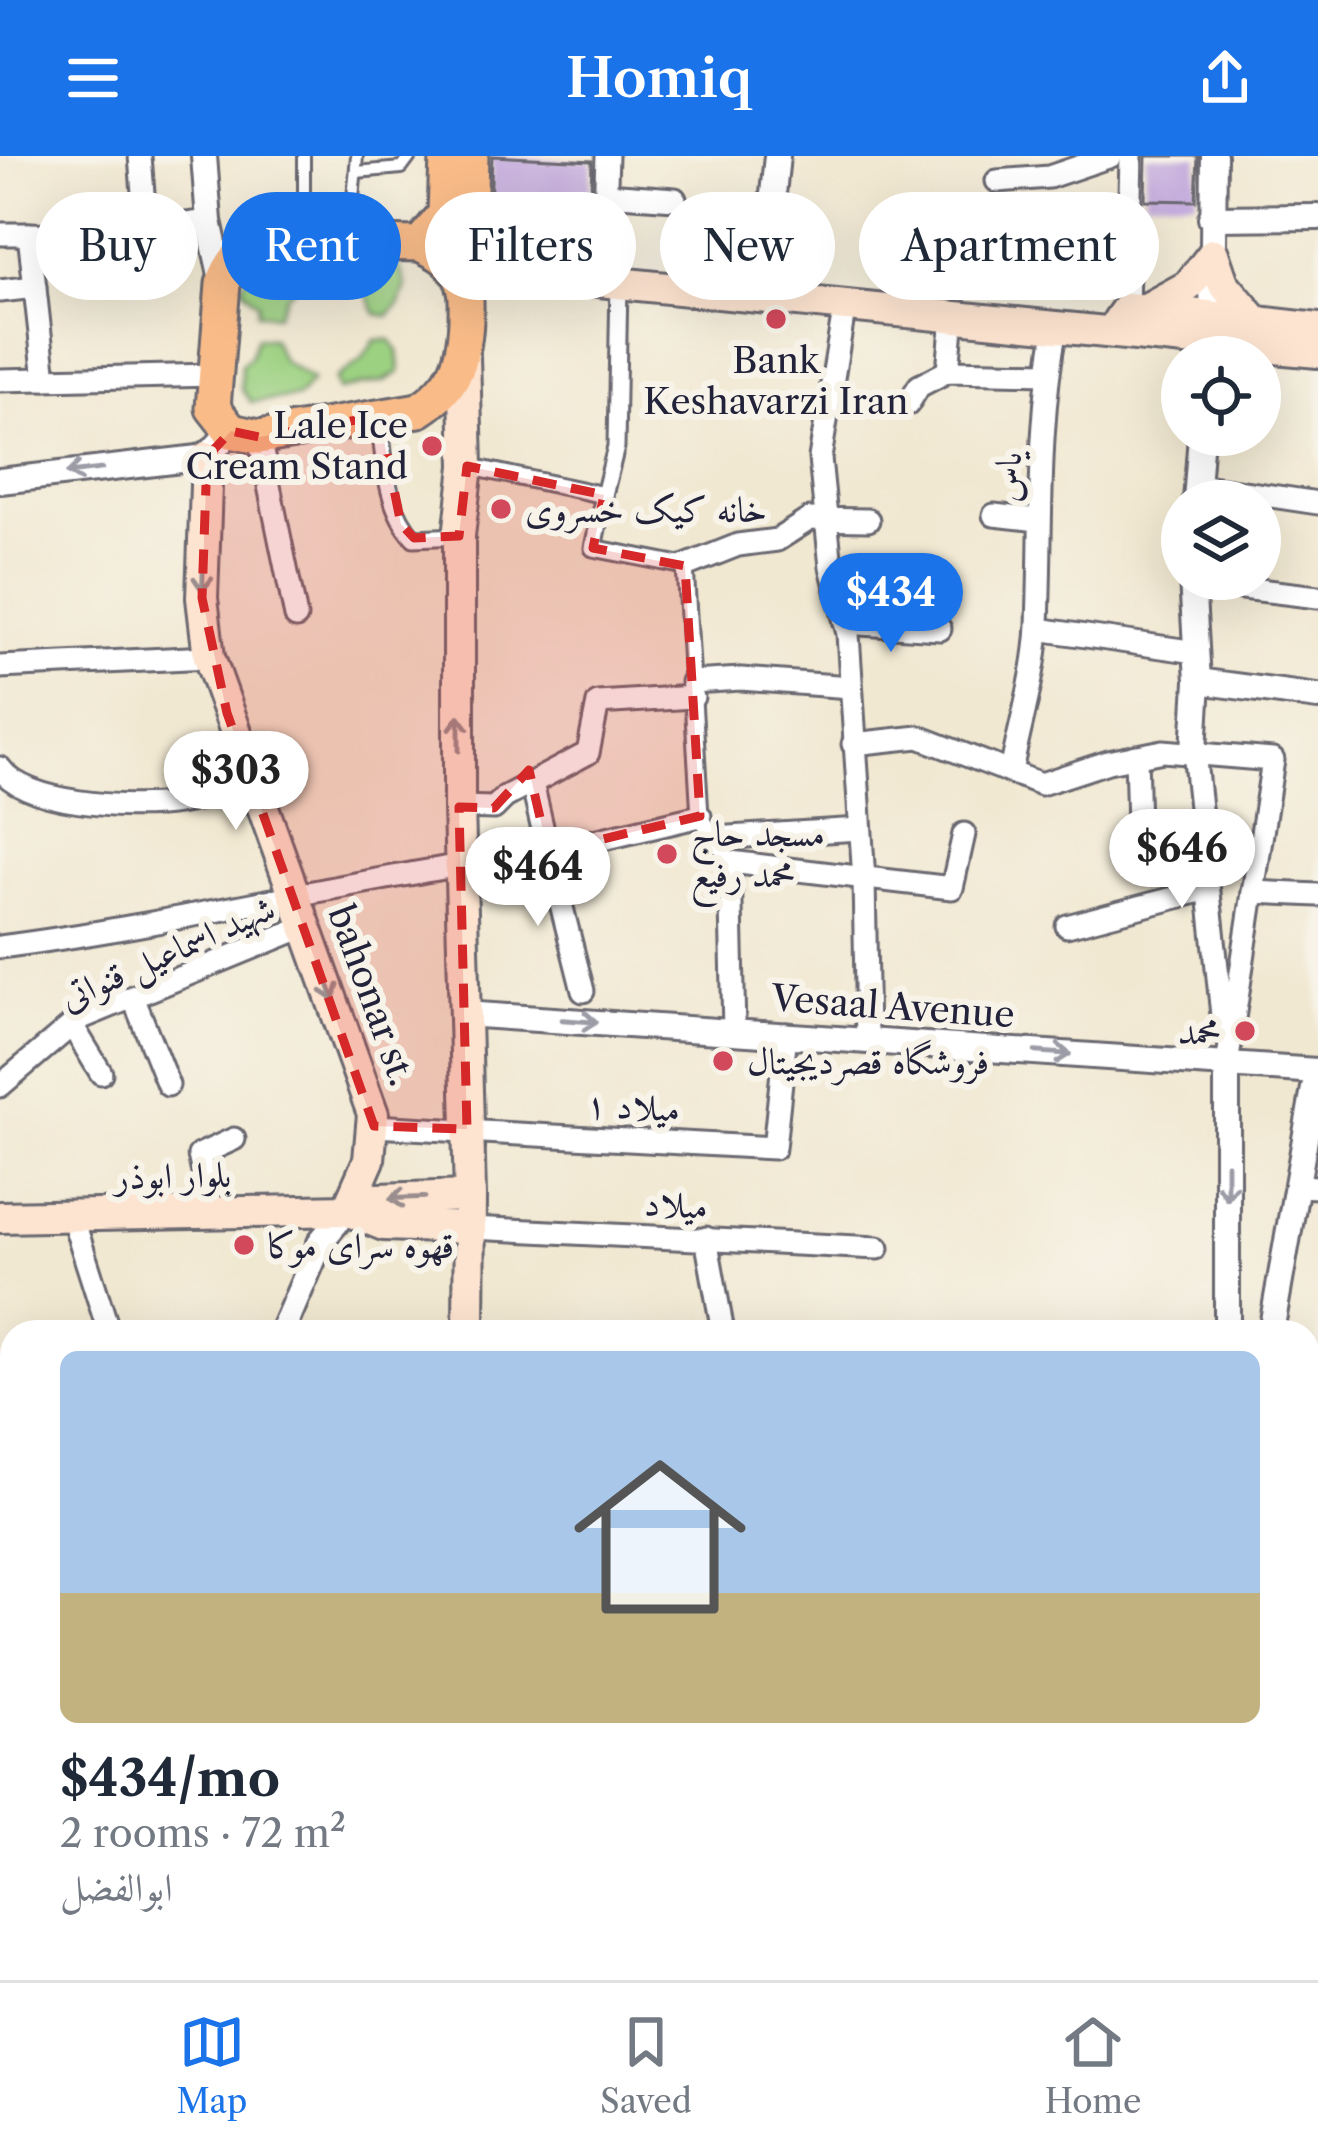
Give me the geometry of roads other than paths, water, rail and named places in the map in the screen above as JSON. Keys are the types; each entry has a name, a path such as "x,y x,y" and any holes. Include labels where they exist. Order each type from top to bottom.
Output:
{"main road":[{"path":"420,244 445,214 447,156"},
{"path":"470,192 471,156"},
{"path":"401,244 425,246"},
{"path":"636,275 1055,327 1129,316 1188,286 1213,254"},
{"path":"1213,254 1222,284 1255,321"},
{"path":"835,287 1129,316 1202,334 1318,352"},
{"path":"222,295 213,409 245,434 419,410 439,397 464,356"},
{"path":"467,300 467,463 459,536 459,807 469,1320"},
{"path":"1202,334 1255,321 1318,329"},
{"name":"bahonar st.","path":"207,457 202,598 209,657 368,1092 374,1126 369,1160 347,1210"},
{"path":"347,1210 377,1199 470,1196"},
{"path":"347,1210 384,1225 470,1228"},
{"name":"بلوار ابوذر","path":"0,1217 347,1210"}],"street":[{"path":"140,156 143,192"},
{"path":"204,156 209,221 222,280"},
{"path":"606,192 607,156"},
{"path":"773,192 777,156"},
{"path":"997,181 1049,177 1112,156"},
{"path":"1129,316 1131,156"},
{"path":"1202,334 1213,254 1214,156"},
{"path":"1211,218 1318,217"},
{"path":"198,223 209,221"},
{"path":"0,234 36,234"},
{"path":"29,234 45,379"},
{"path":"0,291 35,287"},
{"path":"612,300 616,448 593,548 685,566 738,545 777,540 810,519 868,520"},
{"path":"845,304 820,458 831,566 845,623 864,880 867,1040"},
{"path":"948,371 953,316"},
{"name":"یاس","path":"1012,772 1038,629 1038,520 1047,373 1055,327"},
{"path":"908,404 919,386 948,371 1047,373"},
{"path":"0,380 215,375"},
{"path":"379,416 387,476 401,524 415,538 459,536"},
{"path":"0,481 207,457 245,434 296,617"},
{"path":"467,463 604,495"},
{"path":"1281,500 1318,503"},
{"path":"994,515 1038,520"},
{"path":"685,566 700,816 730,862 734,1031"},
{"path":"1281,592 1318,597"},
{"path":"1193,600 1198,681 1194,751 1227,1065 1227,1320"},
{"path":"845,623 940,629"},
{"path":"1038,629 1196,652"},
{"path":"0,667 209,657"},
{"path":"459,807 494,808 505,797 588,753 598,703 741,679 850,687"},
{"path":"1198,681 1318,697"},
{"path":"853,744 919,737 1041,784 1163,751 1273,760 1227,1065"},
{"path":"1136,756 1138,826"},
{"path":"0,768 6,777 33,791 123,805 172,804 252,780"},
{"path":"532,783 583,991"},
{"path":"548,852 700,816"},
{"path":"714,838 860,829"},
{"path":"730,862 952,888 964,834"},
{"path":"0,946 109,933 462,865"},
{"path":"1067,926 1208,889"},
{"path":"1253,892 1318,895"},
{"name":"شهید اسماعیل قنواتی","path":"0,1086 72,1025 306,926"},
{"path":"133,997 168,1085"},
{"name":"Vesaal Avenue","path":"463,1014 1318,1070"},
{"path":"72,1025 101,1073"},
{"name":"میلاد ۱","path":"374,1126 774,1148 786,1034"},
{"path":"1273,1320 1307,1187 1318,1070"},
{"path":"212,1213 199,1156 234,1139"},
{"path":"287,1320 321,1241 347,1210"},
{"path":"72,1216 106,1320"},
{"name":"میلاد","path":"470,1228 878,1248"},
{"path":"706,1238 721,1320"}],"lane":[{"path":"304,156 304,192"},
{"path":"354,192 357,156"},
{"path":"356,172 391,162 403,168 411,156"}],"place":[{"name":"Bank Keshavarzi Iran","path":"776,319"},
{"name":"Lale Ice Cream Stand","path":"432,446"},
{"name":"خانه کیک خسروی","path":"501,509"},
{"name":"مسجد حاج محمد رفیع","path":"667,854"},
{"name":"محمد","path":"1245,1031"},
{"name":"فروشگاه قصردیجیتال","path":"723,1061"},
{"name":"قهوه سرای موکا","path":"244,1245"}]}
